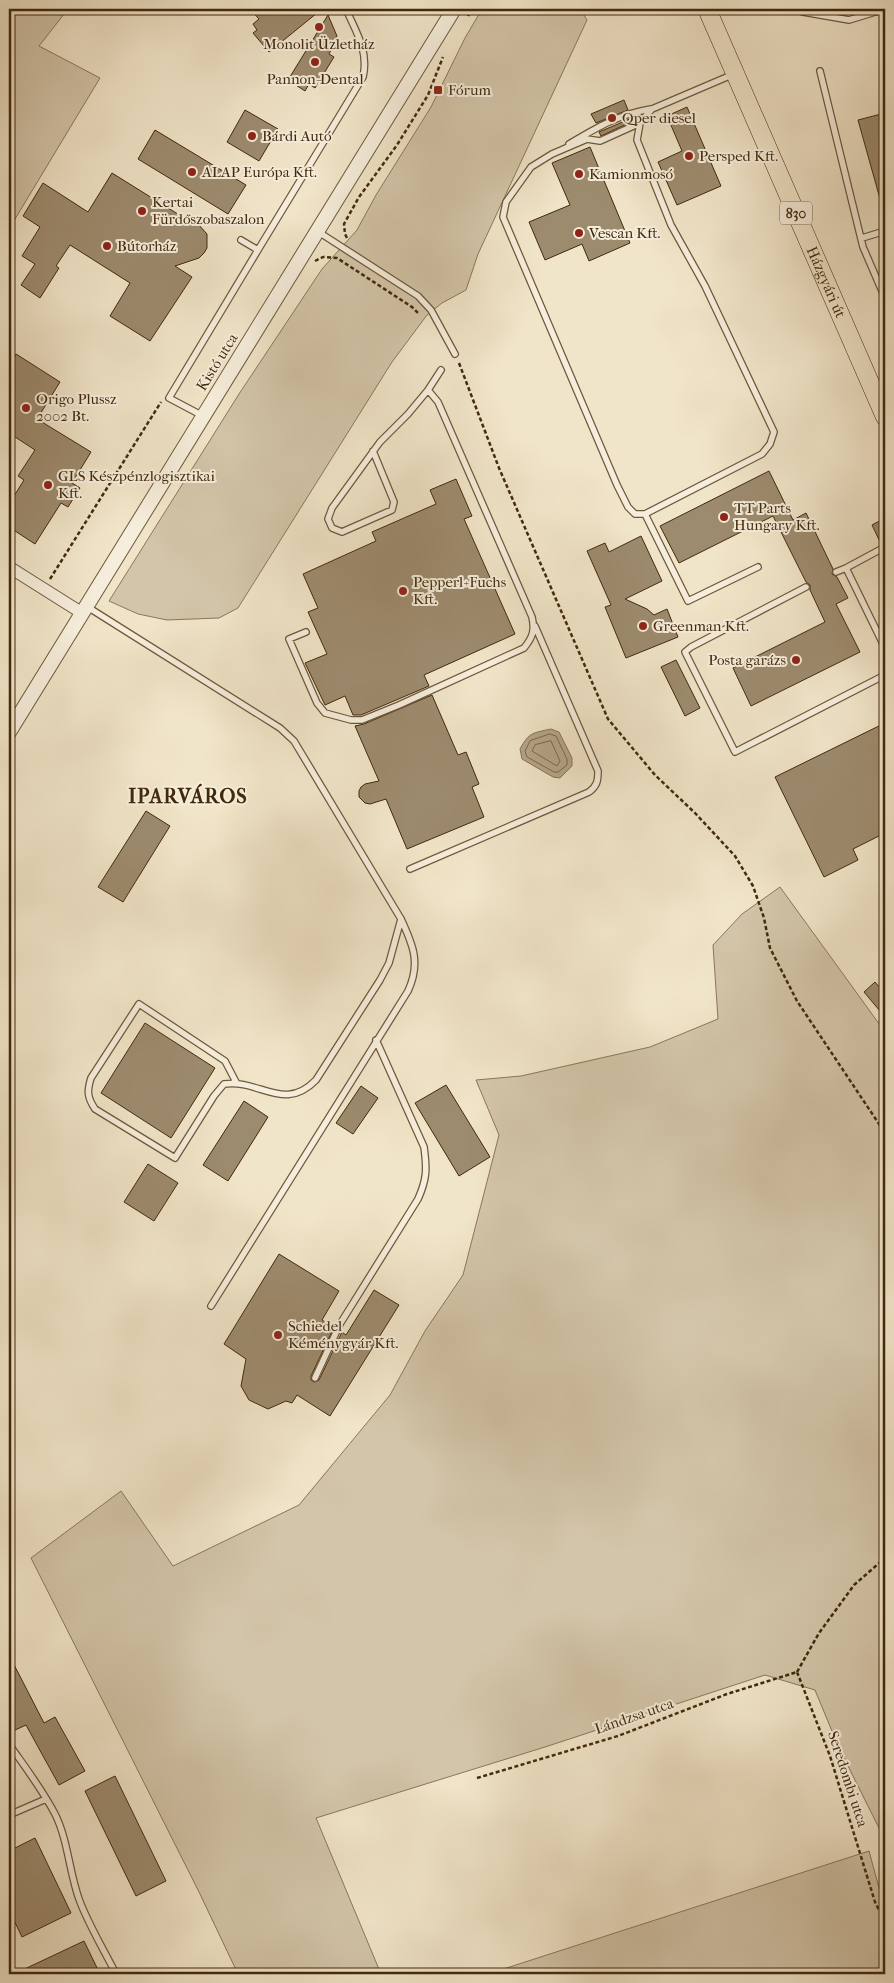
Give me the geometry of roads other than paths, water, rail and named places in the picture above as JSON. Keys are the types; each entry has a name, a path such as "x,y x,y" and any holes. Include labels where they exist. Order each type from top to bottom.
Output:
{"main road":[{"name":"Házgyári út","path":"710,9 885,417"}],"street":[{"name":"Kistó utca","path":"9,732 317,231 447,11"},
{"path":"11,568 44,589 84,609"}],"lane":[{"path":"203,416 169,398 363,76 366,65 365,53 346,9"},
{"path":"794,9 849,20 885,9"},
{"path":"803,12 815,9"},
{"path":"820,71 863,247 885,298"},
{"path":"640,123 637,140 671,225 705,286 774,432 770,444 762,454 645,514 635,514 628,507 617,485 503,217 506,202 532,167 596,128 630,112 652,109 736,73"},
{"path":"552,154 587,139 600,141 640,123 652,109"},
{"path":"317,231 418,296 431,310 455,354"},
{"path":"862,238 885,231"},
{"path":"241,240 258,250"},
{"path":"373,451 394,502 392,510 342,532 332,528 328,519 332,508 373,451 380,442 408,414 428,390 441,370"},
{"path":"410,869 595,788 598,780 598,771 532,617 438,402 428,390"},
{"path":"645,514 688,600 758,567"},
{"path":"836,572 885,547"},
{"path":"9,590 11,568"},
{"path":"846,568 885,648"},
{"path":"806,587 691,647 685,652 735,752 885,676"},
{"path":"84,609 280,728 294,741 412,942 415,960 414,977 211,1306"},
{"path":"306,632 289,640 317,703 325,713 351,720 362,720 391,709 524,648 531,640 534,628 532,617"},
{"path":"236,1082 225,1061 139,1004 91,1078 87,1090 89,1100 95,1109 175,1158 214,1096 224,1084 236,1082 276,1094 287,1095 308,1089 316,1080 380,980 388,963 400,919"},
{"path":"315,1378 340,1324 418,1199 426,1182 427,1165 424,1147 376,1040"},
{"path":"9,1744 56,1816 65,1841 70,1869 80,1900 116,1974"},
{"path":"9,1815 46,1799"}],"water":[{"path":"551,729 559,732 572,758 572,766 560,778 553,777 522,759 520,749 526,739 532,734"}],"place":[{"name":"Monolit Üzletház","path":"319,27"},
{"name":"Pannon-Dental","path":"315,62"},
{"name":"Fórum","path":"438,90"},
{"name":"Qper diesel","path":"612,118"},
{"name":"Bárdi Autó","path":"252,136"},
{"name":"Persped Kft.","path":"689,156"},
{"name":"ALAP Európa Kft.","path":"192,172"},
{"name":"Kamionmosó","path":"579,174"},
{"name":"Kertai Fürdőszobaszalon","path":"142,211"},
{"name":"Vescan Kft.","path":"579,233"},
{"name":"Bútorház","path":"107,246"},
{"name":"Origo Plussz 2002 Bt.","path":"26,408"},
{"name":"GLS Készpénzlogisztikai Kft.","path":"48,485"},
{"name":"TT Parts Hungary Kft.","path":"724,517"},
{"name":"Pepperl+Fuchs Kft.","path":"403,591"},
{"name":"Greenman Kft.","path":"643,626"},
{"name":"Posta garázs","path":"796,660"},
{"name":"Schiedel Kéménygyár Kft.","path":"278,1335"}],"district":[{"name":"IPARVÁROS","path":"188,796"}]}
